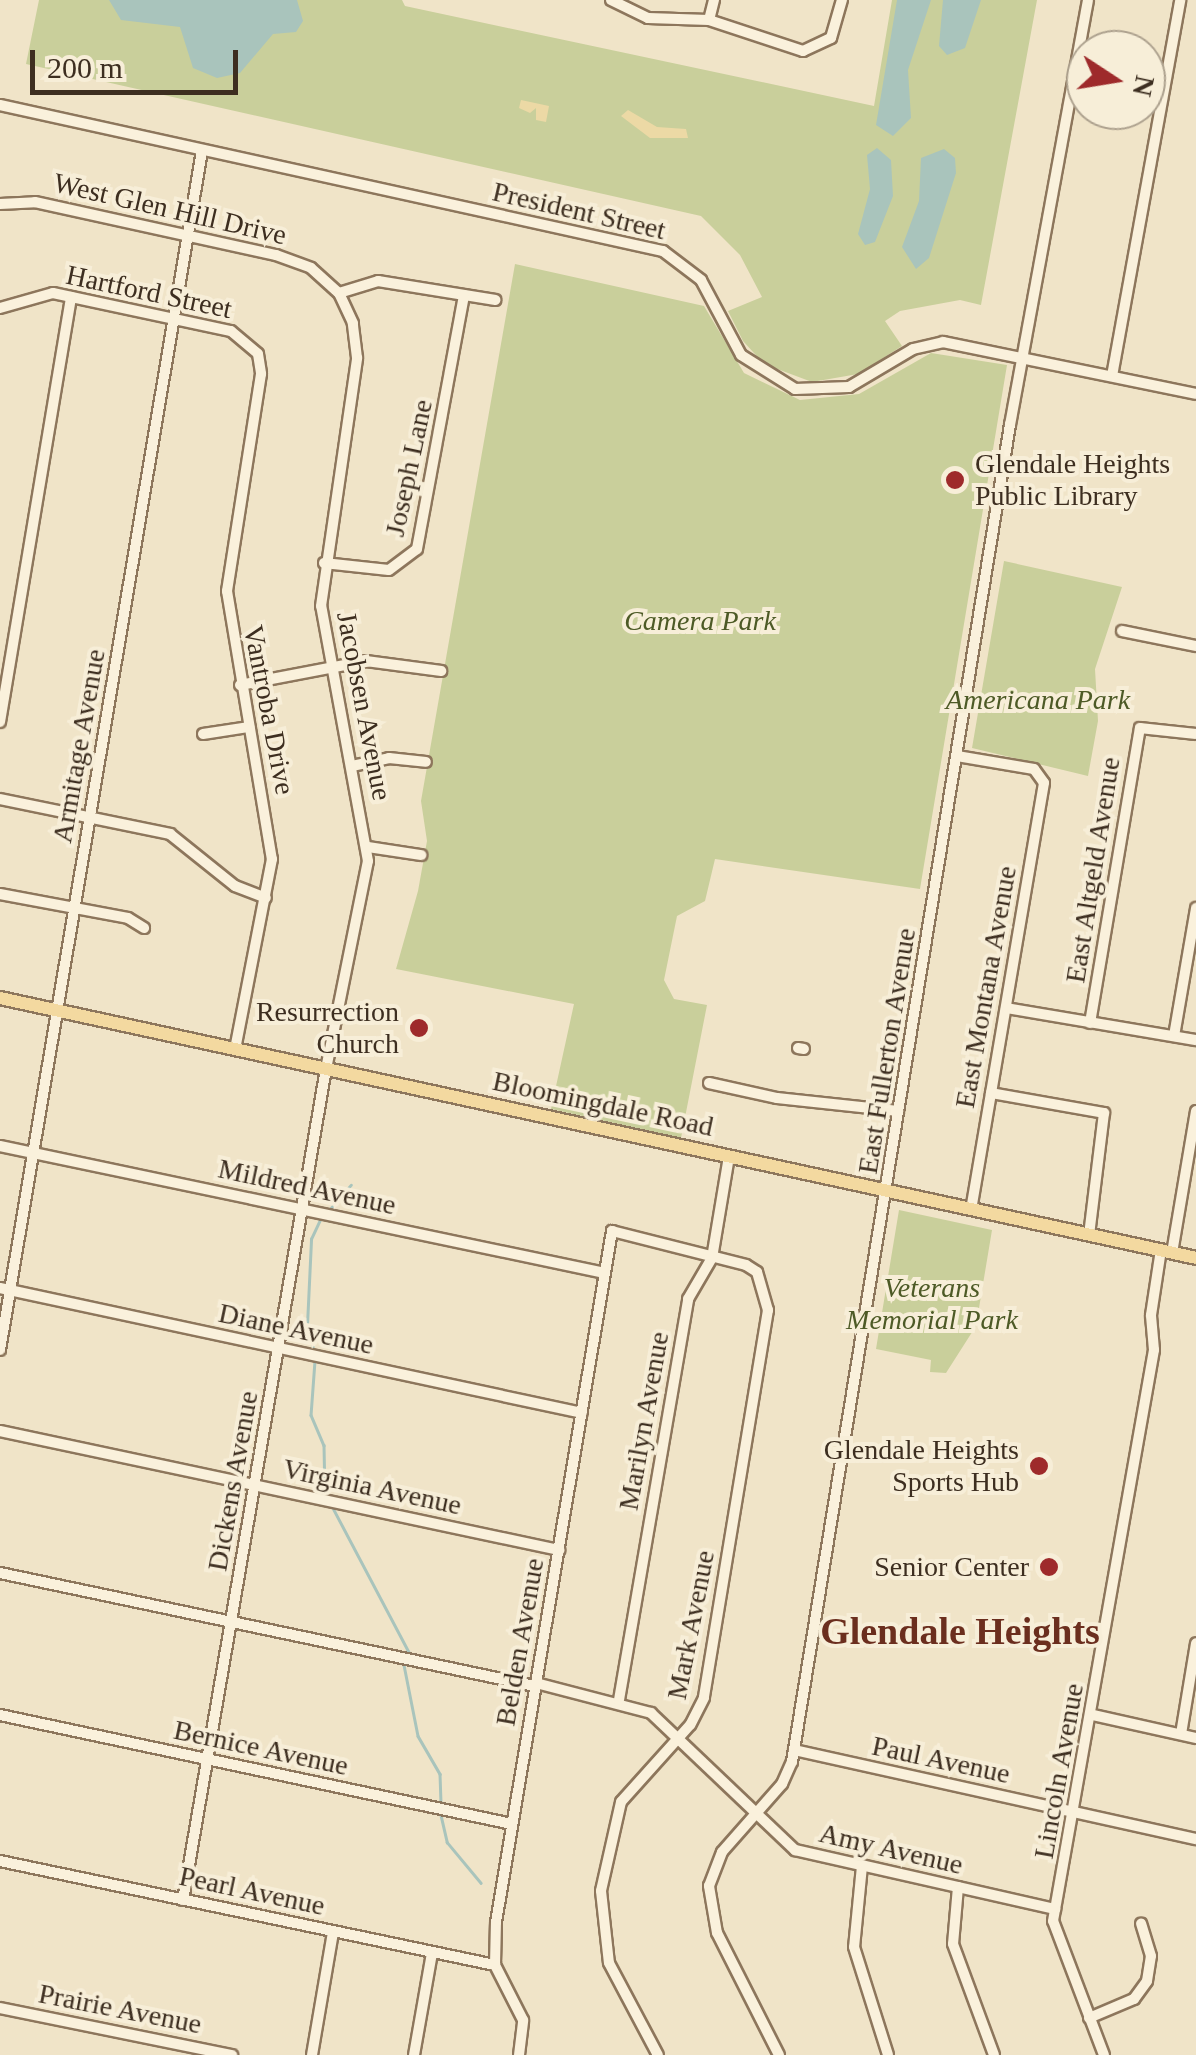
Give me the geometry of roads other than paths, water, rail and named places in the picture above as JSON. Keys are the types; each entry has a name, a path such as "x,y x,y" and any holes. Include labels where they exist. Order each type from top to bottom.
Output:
{"main road":[{"name":"Bloomingdale Road","path":"0,998 1196,1258"}],"street":[{"path":"611,0 648,18 709,20 768,44 821,48 837,27 842,0"},
{"path":"709,20 714,0"},
{"name":"East Fullerton Avenue","path":"779,2055 710,1910 716,1860 752,1814 786,1780 794,1750 1022,358 1088,0"},
{"path":"1112,376 1180,0"},
{"name":"President Street","path":"0,106 663,252 701,280 740,356 795,389 848,387 936,343 1196,394"},
{"name":"Armitage Avenue","path":"0,1350 5,1289 34,1154 202,150"},
{"name":"West Glen Hill Drive","path":"0,204 35,202 300,262 339,293"},
{"path":"339,293 378,280 495,300"},
{"name":"Jacobsen Avenue","path":"326,1069 368,847 320,606 356,367 353,323 339,293"},
{"name":"Hartford Street","path":"0,308 32,294 71,296 243,336 258,354 260,378"},
{"name":"Joseph Lane","path":"324,562 380,571 404,563 418,549 464,295"},
{"path":"0,722 71,296"},
{"name":"Vantroba Drive","path":"234,1049 272,852 240,685 228,581 260,378"},
{"path":"1122,631 1196,646"},
{"path":"240,685 377,661 442,671"},
{"name":"East Altgeld Avenue","path":"1090,1023 1142,725 1196,734"},
{"path":"203,734 249,727"},
{"name":"East Montana Avenue","path":"957,756 1042,774 971,1209"},
{"path":"352,766 389,758 426,762"},
{"path":"0,799 170,834 236,886 266,898"},
{"path":"368,847 421,855"},
{"path":"0,894 128,918 144,928"},
{"path":"1174,1036 1196,908"},
{"path":"1006,1008 1196,1040"},
{"name":"Dickens Avenue","path":"183,1900 326,1069"},
{"path":"709,1083 777,1098 898,1111"},
{"path":"991,1093 1104,1114 1089,1235"},
{"name":"Lincoln Avenue","path":"1104,2055 1053,1927 1154,1350 1150,1316 1194,1137 1196,1111"},
{"name":"Mildred Avenue","path":"0,1146 606,1273"},
{"name":"Marilyn Avenue","path":"619,1700 688,1299 712,1258 729,1156"},
{"name":"Belden Avenue","path":"495,1965 512,1824 612,1231 712,1258"},
{"name":"Mark Avenue","path":"658,2055 609,1963 601,1890 621,1802 678,1738 704,1698 768,1323 757,1272 712,1258"},
{"name":"Diane Avenue","path":"5,1289 582,1413"},
{"name":"Virginia Avenue","path":"0,1431 558,1550"},
{"name":"Amy Avenue","path":"0,1573 619,1700 651,1713 752,1814 795,1850 1055,1909"},
{"path":"1180,1734 1196,1643"},
{"name":"Bernice Avenue","path":"0,1715 512,1824"},
{"path":"1093,1715 1196,1738"},
{"name":"Paul Avenue","path":"794,1750 1196,1839"},
{"name":"Pearl Avenue","path":"0,1861 495,1965"},
{"path":"862,1866 854,1947 888,2055"},
{"path":"958,1887 952,1944 994,2055"},
{"path":"1090,2018 1134,1999 1147,1981 1151,1956 1141,1923"},
{"path":"312,2055 333,1932"},
{"path":"414,2055 432,1953"},
{"path":"495,1965 522,2014 519,2055"},
{"name":"Prairie Avenue","path":"0,2008 232,2055"}],"water":[{"path":"109,0 297,0 303,21 296,32 273,34 240,73 217,78 193,68 180,27 121,20"},
{"path":"897,0 931,0 908,70 911,118 893,136 876,125"},
{"path":"943,0 981,0 965,48 947,55 939,46"},
{"path":"877,148 891,160 893,196 875,242 865,245 858,234 870,189 867,155"},
{"path":"944,149 955,158 956,173 929,258 916,269 902,247 919,201 921,158"}],"waterway":[{"path":"329,1210 351,1185"},
{"path":"313,1349 307,1325 311,1239 321,1218"},
{"path":"315,1361 311,1415 324,1445 325,1495"},
{"path":"333,1508 409,1652"},
{"path":"404,1665 418,1736 440,1774 441,1803"},
{"path":"441,1815 447,1842 481,1883"}],"place":[{"name":"Glendale Heights Public Library","path":"955,480"},
{"name":"Resurrection Church","path":"419,1028"},
{"name":"Glendale Heights Sports Hub","path":"1039,1466"},
{"name":"Senior Center","path":"1049,1567"}],"district":[{"name":"Glendale Heights","path":"960,1632"}],"park label":[{"name":"Camera Park","path":"700,621"},
{"name":"Americana Park","path":"1038,700"},
{"name":"Veterans Memorial Park","path":"932,1304"}]}
